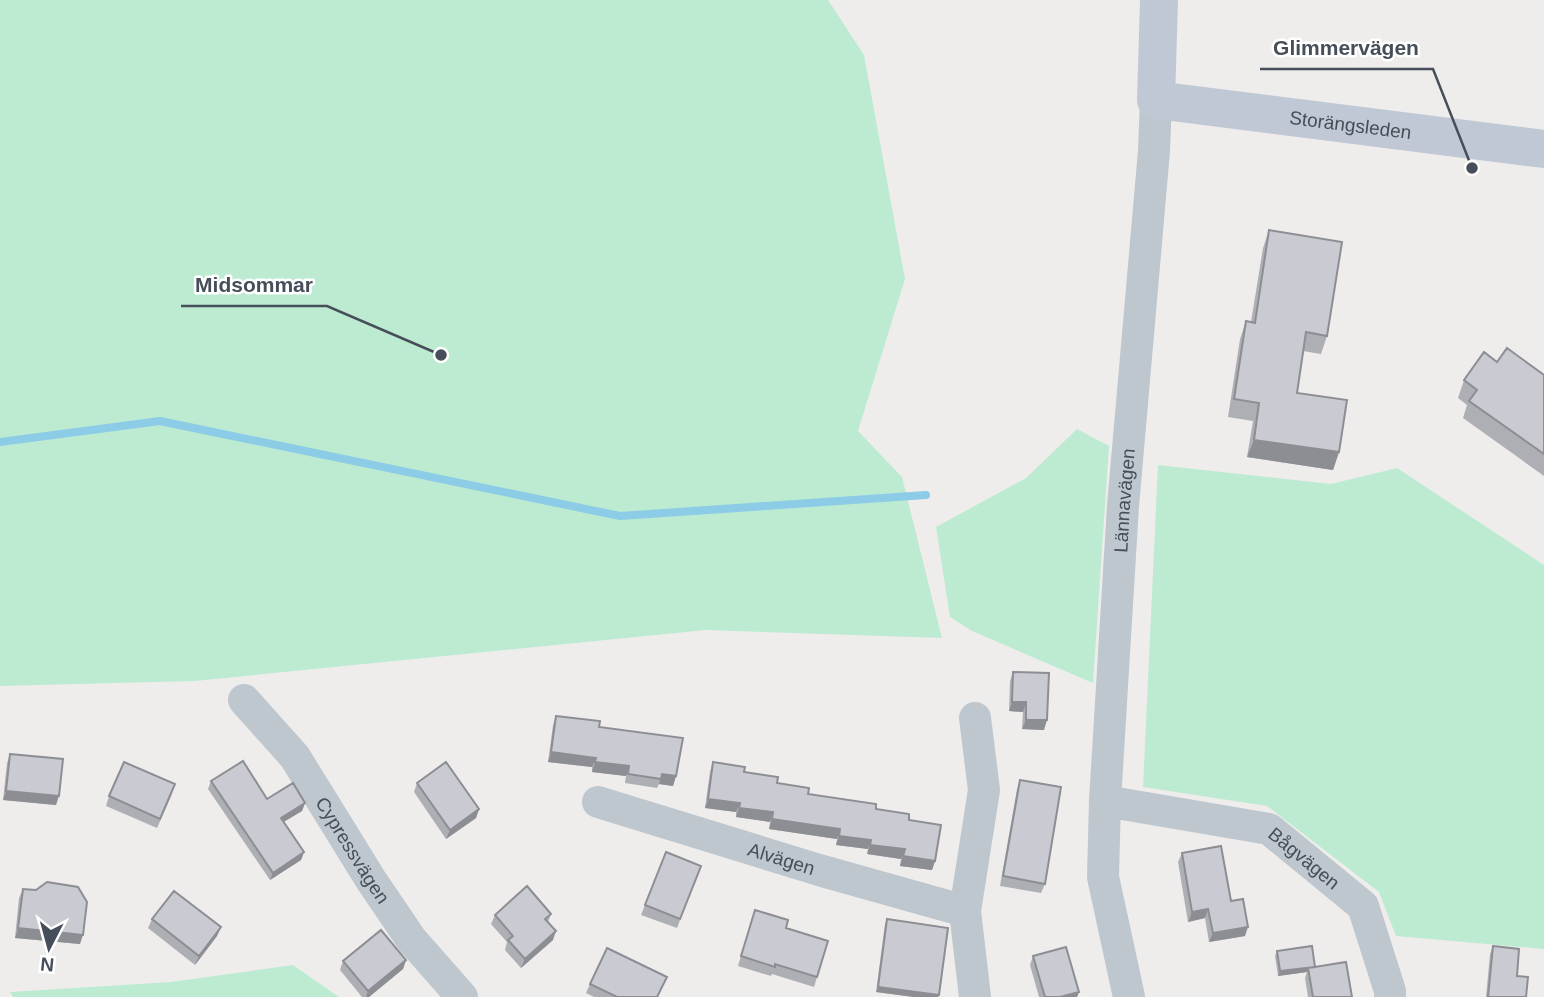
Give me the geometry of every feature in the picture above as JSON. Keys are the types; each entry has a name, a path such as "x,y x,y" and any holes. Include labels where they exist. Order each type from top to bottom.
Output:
{"main road":[{"name":"Lännavägen","path":"1156,100 1159,0"},
{"name":"Storängsleden","path":"1156,100 1544,149"}],"street":[{"name":"Lännavägen","path":"1129,997 1102,877 1122,506 1154,151 1156,100"},
{"name":"Cypressvägen","path":"244,700 295,757 411,939 462,997"},
{"path":"975,718 984,790 965,911 975,997"},
{"name":"Bågvägen","path":"1105,801 1269,829 1363,906 1390,997"},
{"name":"Alvägen","path":"598,802 819,870 965,911"}],"green space":[{"path":"0,0 828,0 864,55 905,279 858,431 902,477 942,638 706,630 195,681 0,686"},
{"path":"1077,429 1109,446 1093,683 972,631 950,617 936,527 1026,478"},
{"path":"1158,465 1331,484 1397,468 1544,565 1544,949 1396,936 1379,892 1267,806 1143,787"},
{"path":"293,965 339,997 13,997 10,992 171,982"}],"building":[{"path":"1269,230 1342,242 1327,336 1306,332 1297,393 1347,400 1339,452 1254,440 1259,403 1234,399 1246,321 1255,323"},
{"path":"1507,348 1544,375 1544,454 1469,401 1477,390 1464,380 1484,352 1497,362"},
{"path":"1013,672 1049,673 1047,720 1026,720 1026,702 1012,702"},
{"path":"556,716 600,721 599,727 683,738 676,776 662,774 661,779 628,774 629,766 551,752"},
{"path":"10,754 63,759 59,796 6,791"},
{"path":"243,761 267,799 293,783 305,803 281,818 304,852 273,873 211,781"},
{"path":"124,762 175,784 160,819 109,796"},
{"path":"446,762 479,809 450,830 417,783"},
{"path":"713,762 745,767 744,772 778,777 777,783 809,788 808,794 876,804 876,809 909,814 909,820 941,825 935,861 903,856 905,849 870,845 871,840 839,836 840,829 772,819 773,812 739,808 740,803 708,799"},
{"path":"1020,780 1061,787 1045,884 1003,876"},
{"path":"1221,846 1231,901 1243,899 1248,927 1213,933 1208,909 1192,912 1182,853"},
{"path":"666,852 701,866 680,919 645,905"},
{"path":"47,882 78,887 87,902 83,935 18,928 23,889 36,890"},
{"path":"527,886 551,914 545,919 556,931 525,959 508,940 513,936 495,915"},
{"path":"174,891 221,927 199,956 152,919"},
{"path":"755,910 788,920 786,928 828,941 817,977 741,956"},
{"path":"887,919 948,928 939,995 878,987"},
{"path":"381,930 406,960 368,991 343,961"},
{"path":"1312,946 1315,967 1280,971 1277,951"},
{"path":"1493,946 1519,949 1517,976 1528,977 1526,997 1488,997"},
{"path":"1066,947 1079,992 1060,997 1045,997 1033,956"},
{"path":"607,948 667,977 657,997 617,997 590,984"},
{"path":"1346,962 1352,997 1313,997 1308,968"}],"waterway":[{"path":"0,442 160,421 620,516 926,495"}],"place":[{"name":"Glimmervägen","path":"1472,168"},
{"name":"Midsommar","path":"441,355"}]}
